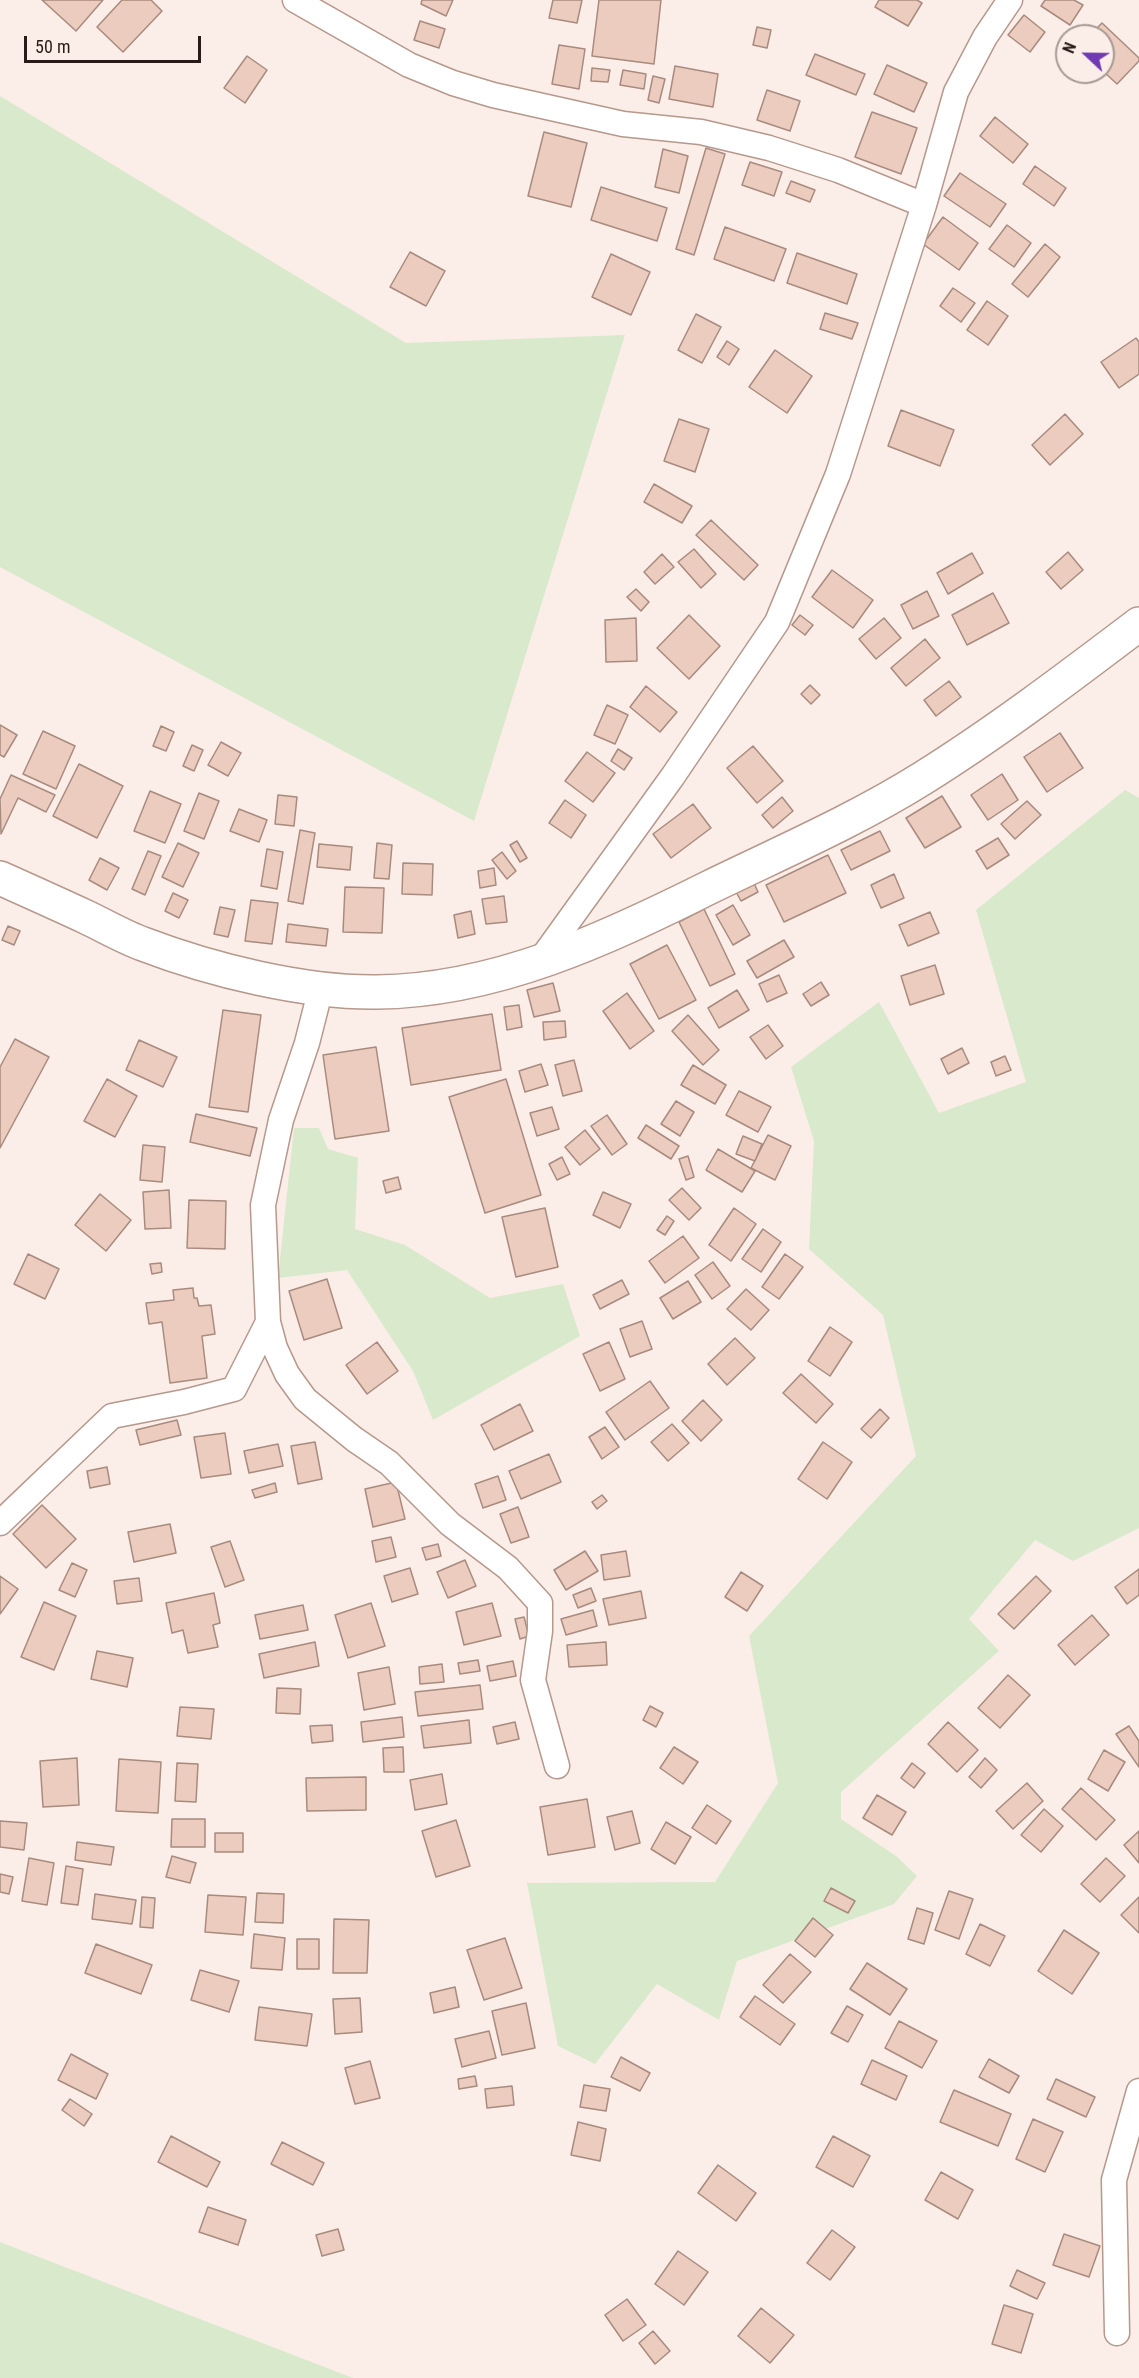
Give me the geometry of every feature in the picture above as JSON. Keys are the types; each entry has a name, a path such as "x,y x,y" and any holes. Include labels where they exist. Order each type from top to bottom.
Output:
{"main road":[{"path":"0,878 142,944 202,964 260,977 321,988 377,992 434,987 499,976 601,938 837,826 922,779 1007,721 1139,624"}],"street":[{"path":"295,0 409,64 453,83 493,95 623,124 701,132 769,148 838,170 924,205"},
{"path":"539,962 673,776 777,622 838,474 924,205 956,92 985,37 1010,0"},
{"path":"321,988 307,1042 281,1120 263,1205 268,1322 275,1348 287,1374 305,1399 354,1439 390,1463 450,1524 508,1568 540,1603 540,1631 533,1680 557,1766"},
{"path":"0,1523 112,1416 184,1402 234,1389 268,1322"},
{"path":"1117,2333 1114,2180 1139,2091"}],"green space":[{"path":"0,96 406,343 625,335 474,821 0,567"},
{"path":"1125,790 1139,798 1139,1528 1073,1561 1035,1540 969,1619 999,1651 841,1792 841,1819 896,1856 917,1876 894,1904 737,1961 719,2020 657,1984 595,2064 558,2046 527,1883 715,1882 778,1783 749,1636 916,1456 883,1315 809,1249 814,1141 791,1067 879,1002 939,1113 1026,1082 976,910"},
{"path":"294,1128 319,1128 328,1149 358,1158 355,1229 405,1245 490,1298 563,1284 580,1336 433,1420 413,1371 347,1270 278,1278"},
{"path":"0,2242 353,2378 0,2378"}],"building":[{"path":"42,0 103,0 76,31"},
{"path":"122,0 151,0 162,11 123,52 97,27"},
{"path":"422,0 453,0 446,16 421,4"},
{"path":"553,0 582,0 577,23 549,18"},
{"path":"599,0 661,0 654,64 592,56"},
{"path":"879,0 917,0 922,3 908,26 875,7"},
{"path":"1045,0 1074,0 1083,5 1071,24 1041,6"},
{"path":"1024,15 1045,32 1030,52 1008,35"},
{"path":"420,21 445,29 439,48 414,40"},
{"path":"757,27 771,30 767,48 753,45"},
{"path":"1115,35 1139,58 1139,61 1117,84 1115,82"},
{"path":"559,45 585,49 579,89 552,84"},
{"path":"815,54 865,74 856,95 806,75"},
{"path":"247,56 267,70 245,103 224,88"},
{"path":"887,65 927,83 914,112 874,94"},
{"path":"675,66 718,74 713,107 669,99"},
{"path":"592,68 610,70 608,82 591,81"},
{"path":"623,70 646,74 644,89 620,85"},
{"path":"653,76 665,79 659,103 648,100"},
{"path":"767,90 800,101 790,131 757,120"},
{"path":"872,112 917,128 901,174 855,157"},
{"path":"995,117 1028,144 1013,163 980,136"},
{"path":"544,132 587,143 571,207 528,196"},
{"path":"706,148 725,154 694,255 676,249"},
{"path":"663,149 688,156 679,193 655,187"},
{"path":"750,162 782,172 774,196 742,185"},
{"path":"1035,166 1066,188 1054,206 1023,184"},
{"path":"960,173 1006,204 990,227 944,196"},
{"path":"791,181 815,190 810,202 786,193"},
{"path":"601,187 667,208 657,241 591,220"},
{"path":"943,217 978,243 959,270 923,244"},
{"path":"1007,225 1031,243 1014,267 989,249"},
{"path":"725,227 786,249 774,281 714,259"},
{"path":"1045,244 1060,257 1028,297 1012,284"},
{"path":"410,252 445,271 426,306 390,287"},
{"path":"797,253 857,274 847,304 787,283"},
{"path":"611,254 650,272 631,315 592,297"},
{"path":"953,288 975,303 961,322 940,306"},
{"path":"987,301 1008,316 988,345 967,330"},
{"path":"825,313 858,323 852,339 820,329"},
{"path":"696,314 721,327 702,363 678,350"},
{"path":"1136,338 1139,342 1139,374 1119,388 1101,362"},
{"path":"727,341 739,349 729,365 717,357"},
{"path":"775,350 812,376 787,413 749,387"},
{"path":"901,410 954,430 940,466 888,446"},
{"path":"1065,414 1083,434 1050,465 1032,445"},
{"path":"679,419 709,429 695,472 664,461"},
{"path":"654,484 692,506 682,523 644,502"},
{"path":"711,520 758,565 744,580 696,535"},
{"path":"694,549 716,574 701,588 678,562"},
{"path":"1068,552 1083,570 1061,589 1046,572"},
{"path":"972,553 983,573 948,594 937,573"},
{"path":"662,554 674,567 655,584 644,572"},
{"path":"832,570 873,600 853,628 812,597"},
{"path":"636,589 649,602 641,611 627,597"},
{"path":"927,591 939,616 913,629 901,605"},
{"path":"993,593 1009,623 967,645 952,615"},
{"path":"689,615 720,646 689,679 657,648"},
{"path":"800,615 813,625 805,635 792,625"},
{"path":"636,618 637,661 606,662 605,620"},
{"path":"884,618 901,638 876,659 859,639"},
{"path":"925,639 940,658 906,686 891,668"},
{"path":"949,681 961,697 936,716 924,700"},
{"path":"810,685 820,695 811,704 801,694"},
{"path":"646,686 677,712 660,732 630,707"},
{"path":"607,705 628,715 615,744 594,735"},
{"path":"0,725 17,735 4,757 0,755"},
{"path":"161,726 174,732 166,751 153,746"},
{"path":"43,731 75,746 56,789 23,774"},
{"path":"1060,733 1083,768 1047,792 1024,757"},
{"path":"221,742 241,753 228,776 208,765"},
{"path":"192,745 203,750 194,771 183,766"},
{"path":"753,746 783,781 757,803 727,768"},
{"path":"618,749 632,758 624,770 611,761"},
{"path":"587,752 615,773 593,802 565,781"},
{"path":"79,764 123,786 97,838 53,816"},
{"path":"1002,774 1018,800 988,820 971,795"},
{"path":"11,775 55,795 46,812 18,798 1,834 0,799"},
{"path":"150,791 181,804 165,843 134,831"},
{"path":"199,793 219,801 204,839 184,831"},
{"path":"278,795 297,797 294,826 275,824"},
{"path":"942,796 961,827 925,848 906,818"},
{"path":"782,797 793,811 773,828 762,815"},
{"path":"565,800 586,815 571,838 549,823"},
{"path":"1027,801 1041,815 1015,839 1001,824"},
{"path":"693,804 711,828 671,858 653,834"},
{"path":"239,809 267,820 259,842 230,831"},
{"path":"300,830 315,833 303,904 288,901"},
{"path":"880,831 890,851 851,870 841,850"},
{"path":"998,838 1009,855 987,869 976,851"},
{"path":"517,841 527,858 520,862 510,845"},
{"path":"178,843 199,853 183,887 162,877"},
{"path":"377,843 392,845 389,879 374,878"},
{"path":"319,844 352,847 350,870 317,867"},
{"path":"267,849 283,852 277,889 261,886"},
{"path":"148,851 161,856 145,895 132,889"},
{"path":"502,852 516,871 507,879 492,860"},
{"path":"828,855 846,893 784,922 766,885"},
{"path":"100,858 119,868 107,890 89,880"},
{"path":"403,863 433,864 432,895 402,894"},
{"path":"494,868 496,885 480,888 478,871"},
{"path":"894,874 904,898 881,908 871,885"},
{"path":"753,881 758,892 741,901 735,890"},
{"path":"345,887 384,888 382,933 343,932"},
{"path":"173,893 188,900 179,918 165,911"},
{"path":"504,896 507,922 486,924 482,899"},
{"path":"251,900 278,903 272,944 245,941"},
{"path":"733,905 750,935 733,945 716,915"},
{"path":"220,907 235,910 228,937 214,934"},
{"path":"704,909 735,974 710,986 679,922"},
{"path":"471,911 475,934 458,938 454,915"},
{"path":"930,912 939,933 908,946 899,925"},
{"path":"288,924 328,929 326,946 286,942"},
{"path":"8,926 20,931 14,945 2,940"},
{"path":"784,940 794,957 757,978 747,961"},
{"path":"667,945 696,1000 659,1019 630,964"},
{"path":"935,965 944,994 910,1005 901,976"},
{"path":"779,975 787,993 767,1002 759,984"},
{"path":"821,982 829,995 811,1006 803,994"},
{"path":"553,983 560,1011 534,1017 527,990"},
{"path":"737,990 749,1010 719,1028 708,1008"},
{"path":"627,993 654,1031 630,1049 603,1011"},
{"path":"519,1005 522,1027 507,1030 504,1007"},
{"path":"223,1010 261,1015 248,1112 209,1107"},
{"path":"492,1014 501,1070 411,1085 402,1028"},
{"path":"688,1015 719,1050 703,1065 672,1031"},
{"path":"565,1021 566,1037 544,1040 543,1022"},
{"path":"768,1025 783,1046 766,1059 750,1037"},
{"path":"15,1039 49,1057 0,1148 0,1067"},
{"path":"139,1040 177,1057 163,1087 126,1070"},
{"path":"376,1047 389,1131 335,1139 323,1055"},
{"path":"962,1048 969,1063 948,1074 941,1059"},
{"path":"1005,1056 1011,1070 996,1076 991,1062"},
{"path":"574,1060 582,1091 563,1096 555,1065"},
{"path":"541,1064 548,1085 525,1092 519,1071"},
{"path":"693,1065 726,1085 715,1104 681,1085"},
{"path":"107,1079 137,1096 115,1137 84,1121"},
{"path":"506,1079 541,1195 485,1213 449,1097"},
{"path":"739,1091 771,1107 758,1132 726,1115"},
{"path":"676,1101 694,1112 680,1136 661,1124"},
{"path":"552,1107 559,1129 537,1136 530,1113"},
{"path":"196,1114 257,1128 250,1156 190,1142"},
{"path":"607,1115 627,1144 612,1155 591,1126"},
{"path":"646,1125 679,1146 671,1159 638,1138"},
{"path":"585,1130 600,1149 580,1165 565,1147"},
{"path":"768,1135 791,1146 775,1180 751,1168"},
{"path":"743,1136 762,1144 755,1161 736,1154"},
{"path":"143,1145 165,1147 162,1182 140,1180"},
{"path":"718,1149 755,1171 742,1192 706,1170"},
{"path":"688,1156 694,1177 686,1180 679,1159"},
{"path":"562,1157 570,1174 557,1180 549,1164"},
{"path":"398,1177 401,1189 386,1193 383,1181"},
{"path":"682,1188 701,1208 689,1220 669,1200"},
{"path":"169,1190 171,1228 145,1229 143,1192"},
{"path":"603,1192 631,1204 620,1228 593,1215"},
{"path":"100,1194 131,1220 106,1251 75,1225"},
{"path":"189,1200 226,1201 225,1249 187,1248"},
{"path":"545,1208 558,1267 516,1277 502,1217"},
{"path":"734,1208 756,1224 731,1261 709,1245"},
{"path":"667,1216 674,1221 665,1235 657,1230"},
{"path":"763,1229 781,1242 761,1272 742,1259"},
{"path":"683,1236 699,1258 665,1283 649,1261"},
{"path":"28,1254 59,1269 45,1299 14,1284"},
{"path":"785,1254 803,1267 779,1299 762,1287"},
{"path":"713,1262 730,1286 712,1299 695,1275"},
{"path":"161,1263 162,1272 152,1274 150,1264"},
{"path":"327,1279 342,1328 304,1340 289,1291"},
{"path":"622,1280 629,1294 600,1309 593,1295"},
{"path":"688,1281 701,1302 673,1319 660,1298"},
{"path":"193,1288 194,1298 197,1298 199,1306 211,1305 215,1334 202,1336 207,1378 170,1383 162,1322 149,1324 146,1303 174,1300 173,1290"},
{"path":"746,1289 769,1310 751,1330 727,1309"},
{"path":"642,1321 652,1349 630,1357 620,1329"},
{"path":"830,1327 852,1342 830,1376 808,1361"},
{"path":"735,1338 755,1358 727,1385 708,1364"},
{"path":"377,1342 398,1371 367,1394 346,1365"},
{"path":"609,1342 625,1379 600,1391 583,1354"},
{"path":"801,1374 833,1404 816,1423 783,1393"},
{"path":"650,1381 669,1408 625,1440 606,1412"},
{"path":"703,1400 722,1420 701,1441 682,1421"},
{"path":"520,1404 533,1431 494,1450 481,1425"},
{"path":"880,1409 889,1418 871,1438 861,1429"},
{"path":"177,1420 181,1435 140,1445 136,1430"},
{"path":"672,1424 689,1443 668,1461 651,1442"},
{"path":"605,1427 619,1447 602,1459 589,1437"},
{"path":"225,1433 231,1474 201,1478 194,1437"},
{"path":"315,1442 322,1479 298,1484 291,1446"},
{"path":"823,1442 852,1462 827,1499 798,1479"},
{"path":"278,1444 283,1466 249,1473 244,1451"},
{"path":"549,1454 561,1482 521,1499 509,1471"},
{"path":"107,1467 110,1484 90,1488 87,1471"},
{"path":"498,1476 506,1500 483,1508 475,1484"},
{"path":"396,1482 405,1519 373,1527 365,1489"},
{"path":"275,1483 277,1492 255,1498 252,1490"},
{"path":"602,1495 607,1501 597,1509 592,1502"},
{"path":"42,1505 76,1539 46,1568 13,1534"},
{"path":"518,1507 529,1537 511,1543 500,1514"},
{"path":"170,1524 176,1553 134,1562 128,1532"},
{"path":"391,1537 396,1557 376,1562 372,1541"},
{"path":"230,1541 244,1580 225,1587 211,1547"},
{"path":"438,1544 441,1556 426,1560 422,1548"},
{"path":"585,1551 598,1571 566,1590 554,1570"},
{"path":"626,1551 630,1576 604,1580 601,1555"},
{"path":"465,1560 476,1586 448,1598 437,1572"},
{"path":"72,1563 87,1570 75,1597 59,1590"},
{"path":"410,1568 418,1594 392,1602 384,1576"},
{"path":"1139,1569 1139,1595 1127,1604 1115,1587"},
{"path":"741,1572 763,1586 747,1611 725,1597"},
{"path":"0,1576 18,1589 0,1614"},
{"path":"1036,1576 1051,1591 1014,1629 998,1614"},
{"path":"139,1578 142,1601 117,1604 114,1581"},
{"path":"591,1588 596,1601 578,1608 573,1595"},
{"path":"641,1591 646,1618 609,1625 603,1599"},
{"path":"214,1593 220,1623 213,1625 218,1647 188,1653 183,1630 172,1633 166,1603"},
{"path":"44,1602 76,1616 54,1670 21,1657"},
{"path":"371,1603 385,1646 348,1658 335,1615"},
{"path":"492,1603 501,1636 464,1645 456,1612"},
{"path":"303,1605 308,1630 260,1639 255,1615"},
{"path":"593,1610 597,1626 566,1635 561,1619"},
{"path":"1092,1615 1109,1635 1075,1665 1058,1645"},
{"path":"524,1617 529,1636 520,1639 515,1619"},
{"path":"315,1642 319,1666 264,1678 259,1654"},
{"path":"606,1642 607,1665 569,1667 567,1645"},
{"path":"97,1651 133,1658 127,1687 91,1679"},
{"path":"478,1660 480,1671 460,1674 458,1663"},
{"path":"513,1661 516,1676 490,1681 487,1666"},
{"path":"442,1664 444,1682 420,1684 419,1667"},
{"path":"389,1667 395,1704 364,1710 358,1673"},
{"path":"1008,1675 1030,1695 1000,1728 978,1708"},
{"path":"480,1685 483,1709 418,1716 415,1692"},
{"path":"277,1688 301,1689 300,1714 276,1713"},
{"path":"650,1706 663,1713 656,1727 643,1720"},
{"path":"180,1707 214,1709 211,1739 177,1736"},
{"path":"402,1717 404,1737 363,1742 361,1722"},
{"path":"469,1720 471,1743 424,1748 421,1726"},
{"path":"515,1722 519,1739 497,1744 493,1727"},
{"path":"948,1722 978,1750 957,1772 928,1744"},
{"path":"332,1725 333,1741 312,1743 310,1726"},
{"path":"1129,1726 1139,1741 1139,1767 1116,1734"},
{"path":"403,1747 404,1772 384,1772 383,1748"},
{"path":"674,1747 698,1762 683,1784 660,1768"},
{"path":"1104,1750 1125,1762 1108,1791 1088,1779"},
{"path":"77,1758 79,1805 43,1807 40,1761"},
{"path":"985,1758 997,1770 981,1788 969,1777"},
{"path":"119,1759 161,1762 158,1813 116,1811"},
{"path":"177,1763 198,1764 196,1802 175,1801"},
{"path":"912,1763 925,1773 914,1788 901,1778"},
{"path":"442,1774 447,1804 415,1810 410,1780"},
{"path":"366,1777 366,1810 307,1811 306,1778"},
{"path":"1027,1783 1043,1801 1013,1829 996,1811"},
{"path":"1081,1788 1115,1820 1096,1840 1062,1809"},
{"path":"877,1795 906,1812 892,1835 863,1818"},
{"path":"587,1799 595,1847 548,1855 540,1807"},
{"path":"707,1805 731,1821 716,1844 692,1828"},
{"path":"1044,1809 1063,1826 1041,1852 1021,1835"},
{"path":"632,1811 640,1843 615,1850 607,1817"},
{"path":"172,1819 205,1819 205,1847 171,1847"},
{"path":"456,1820 470,1866 436,1877 422,1831"},
{"path":"0,1821 27,1823 24,1850 0,1847"},
{"path":"666,1822 691,1837 675,1864 651,1849"},
{"path":"1139,1831 1139,1863 1124,1845"},
{"path":"215,1833 243,1833 243,1852 215,1852"},
{"path":"77,1842 114,1847 111,1865 75,1860"},
{"path":"172,1856 196,1863 190,1883 166,1877"},
{"path":"29,1858 54,1863 47,1905 22,1901"},
{"path":"1106,1858 1125,1876 1100,1902 1081,1884"},
{"path":"66,1866 83,1869 78,1905 61,1903"},
{"path":"0,1874 13,1877 9,1894 0,1892"},
{"path":"831,1888 855,1901 848,1913 824,1901"},
{"path":"949,1891 973,1899 959,1939 935,1930"},
{"path":"257,1893 284,1894 283,1923 255,1922"},
{"path":"95,1894 136,1900 132,1924 92,1919"},
{"path":"208,1895 246,1897 243,1935 205,1932"},
{"path":"142,1897 155,1898 153,1928 140,1927"},
{"path":"1139,1897 1139,1933 1121,1915"},
{"path":"917,1908 933,1913 924,1944 908,1939"},
{"path":"813,1918 833,1935 815,1957 795,1941"},
{"path":"334,1919 369,1920 367,1973 333,1973"},
{"path":"980,1924 1005,1936 990,1966 966,1954"},
{"path":"1064,1930 1099,1953 1072,1994 1038,1971"},
{"path":"254,1934 285,1938 282,1970 251,1968"},
{"path":"505,1938 522,1988 484,2000 467,1950"},
{"path":"297,1939 319,1939 319,1969 297,1969"},
{"path":"96,1944 152,1965 141,1994 85,1973"},
{"path":"790,1954 811,1972 783,2003 763,1985"},
{"path":"867,1963 907,1989 890,2015 850,1989"},
{"path":"200,1970 239,1981 229,2012 191,2000"},
{"path":"455,1987 459,2007 434,2013 430,1993"},
{"path":"755,1996 795,2024 780,2045 740,2017"},
{"path":"360,1998 362,2032 335,2034 333,1999"},
{"path":"526,2003 535,2048 502,2055 492,2011"},
{"path":"847,2006 863,2015 848,2042 831,2033"},
{"path":"259,2007 312,2014 307,2046 255,2040"},
{"path":"899,2021 937,2041 922,2068 885,2048"},
{"path":"489,2031 496,2058 462,2067 455,2039"},
{"path":"71,2054 108,2074 96,2099 58,2080"},
{"path":"621,2057 650,2073 640,2091 611,2077"},
{"path":"989,2059 1019,2076 1009,2093 979,2077"},
{"path":"872,2060 907,2076 896,2100 861,2084"},
{"path":"370,2061 380,2098 355,2104 345,2068"},
{"path":"475,2076 477,2086 459,2089 458,2079"},
{"path":"1056,2079 1095,2097 1086,2117 1047,2099"},
{"path":"584,2085 610,2089 606,2111 580,2107"},
{"path":"512,2086 514,2105 487,2108 485,2089"},
{"path":"954,2090 1011,2114 998,2146 940,2122"},
{"path":"70,2099 92,2114 84,2126 62,2110"},
{"path":"1033,2119 1063,2132 1045,2172 1016,2159"},
{"path":"578,2122 606,2129 600,2161 571,2155"},
{"path":"171,2136 220,2162 207,2187 158,2162"},
{"path":"833,2136 870,2156 853,2187 816,2167"},
{"path":"282,2142 324,2163 313,2185 271,2164"},
{"path":"718,2165 756,2193 736,2221 698,2193"},
{"path":"941,2172 973,2190 958,2219 925,2200"},
{"path":"208,2207 246,2220 238,2245 199,2232"},
{"path":"338,2229 344,2250 322,2256 316,2235"},
{"path":"832,2230 855,2247 830,2280 807,2263"},
{"path":"1064,2234 1100,2246 1089,2277 1053,2265"},
{"path":"678,2251 708,2272 684,2305 655,2284"},
{"path":"1017,2270 1045,2283 1037,2299 1010,2286"},
{"path":"627,2299 646,2325 623,2341 605,2315"},
{"path":"1004,2305 1033,2314 1021,2353 992,2344"},
{"path":"761,2308 794,2335 770,2363 738,2336"},
{"path":"653,2331 670,2351 655,2364 639,2343"}]}
